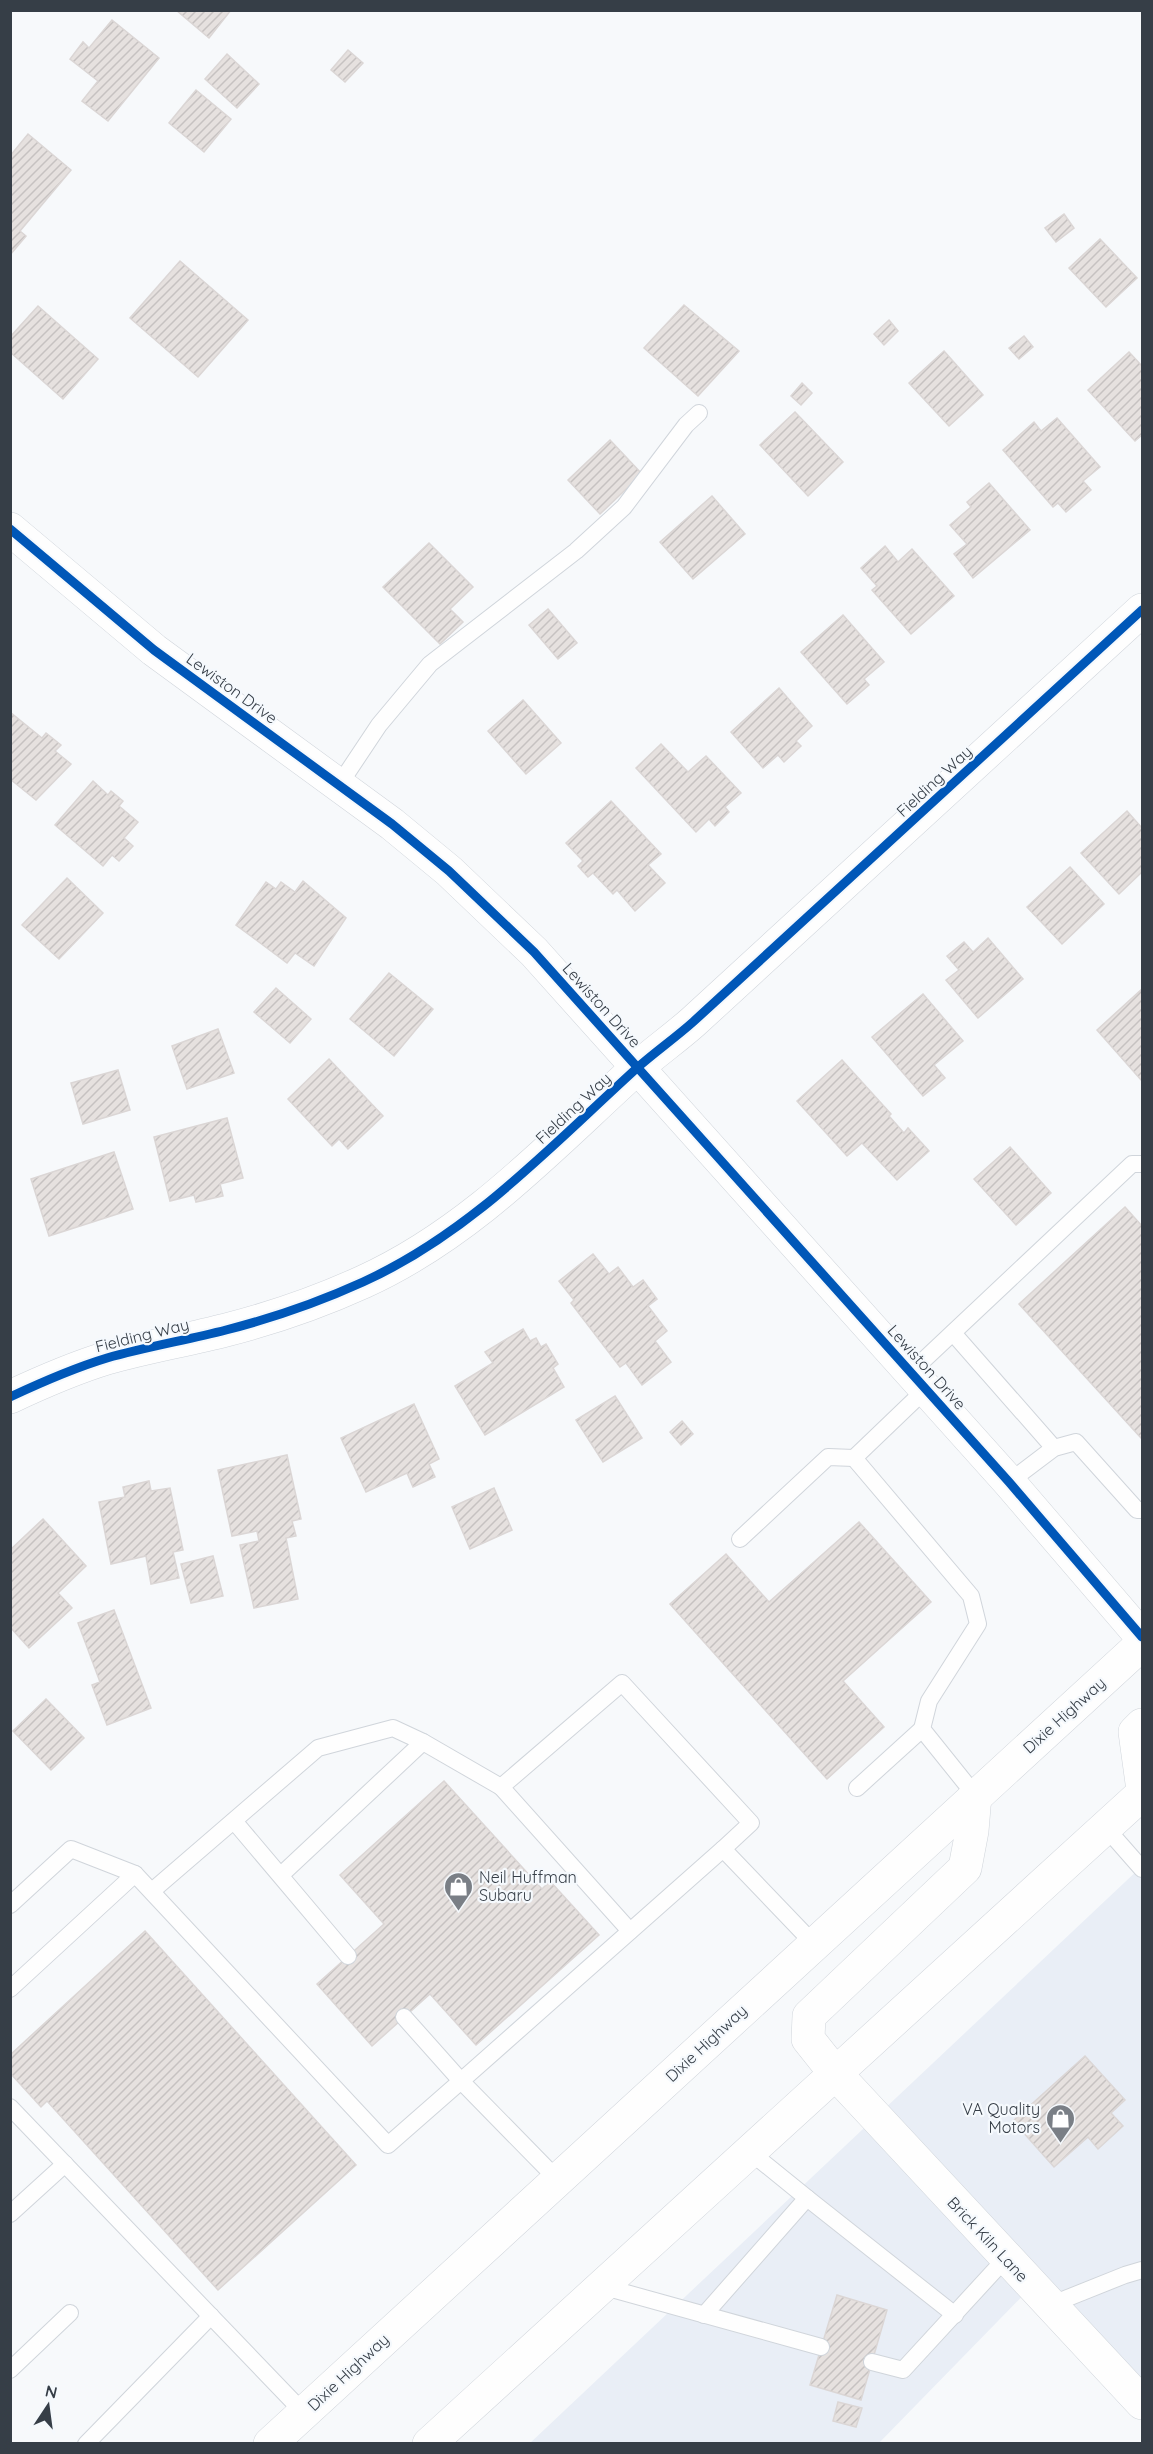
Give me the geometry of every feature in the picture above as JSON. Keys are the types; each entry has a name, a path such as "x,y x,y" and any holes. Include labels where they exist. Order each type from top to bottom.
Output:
{"street":[{"name":"Lewiston Drive","path":"10,530 154,650 392,824 475,896 534,952 919,1380 1143,1637"},
{"name":"Fielding Way","path":"10,1397 53,1377 107,1358 229,1329 289,1311 364,1282 420,1252 472,1216 537,1162 638,1068 693,1022 1143,610"},
{"name":"Dixie Highway","path":"270,2444 1143,1644"},
{"path":"1143,1725 1135,1731 1143,1783"},
{"path":"429,2444 1143,1794"},
{"name":"Brick Kiln Lane","path":"975,1796 972,1831 965,1868 809,2016 808,2040 835,2073 1143,2403"}],"lane":[{"path":"339,785 380,725 430,664 576,550 624,507 686,425 699,413"},
{"path":"854,1458 919,1380 953,1333 1131,1164 1143,1164"},
{"path":"953,1333 1054,1448"},
{"path":"1009,1482 1054,1448 1076,1443 1137,1510 1143,1510"},
{"path":"740,1539 828,1457 854,1458 972,1596 978,1624 929,1701 922,1729 857,1788"},
{"path":"10,1905 71,1849 135,1874 388,2145 751,1823 622,1683 501,1787"},
{"path":"152,1891 318,1748 393,1728 423,1742 501,1787 630,1931"},
{"path":"922,1729 975,1796"},
{"path":"282,1875 423,1742"},
{"path":"234,1821 282,1875 348,1956"},
{"path":"1106,1828 1143,1869"},
{"path":"723,1849 814,1944"},
{"path":"10,1989 135,1874"},
{"path":"404,2017 460,2081 557,2179"},
{"path":"10,2107 304,2413"},
{"path":"749,2151 955,2315"},
{"path":"10,2214 65,2164"},
{"path":"704,2315 807,2198"},
{"path":"872,2362 903,2370 1006,2258"},
{"path":"1050,2305 1143,2270"},
{"path":"601,2286 821,2347"},
{"path":"10,2370 70,2313"},
{"path":"86,2444 211,2316"}],"shaded area":[{"path":"1142,1866 1142,2381 1042,2276 879,2443 529,2444"}],"building":[{"path":"176,10 231,10 209,38"},
{"path":"112,20 159,58 108,121 82,101 98,81 70,59 83,42 89,48"},
{"path":"348,50 363,63 345,82 331,70"},
{"path":"227,54 259,84 237,108 205,79"},
{"path":"196,90 231,119 204,152 169,123"},
{"path":"28,134 71,170 20,231 26,236 10,255 10,156"},
{"path":"1064,214 1074,228 1056,242 1045,228"},
{"path":"1100,239 1137,278 1106,307 1069,268"},
{"path":"180,261 248,320 198,377 130,318"},
{"path":"684,305 739,351 698,396 644,348"},
{"path":"38,306 98,359 63,399 10,352 10,337"},
{"path":"889,320 898,331 884,345 874,334"},
{"path":"1024,336 1033,347 1019,359 1009,348"},
{"path":"944,351 983,395 949,426 909,383"},
{"path":"1129,352 1142,366 1142,435 1135,441 1088,390"},
{"path":"802,383 812,393 801,405 791,396"},
{"path":"795,412 843,462 808,496 760,445"},
{"path":"1057,418 1100,467 1083,481 1091,490 1066,512 1058,503 1053,507 1003,450 1034,422 1041,431"},
{"path":"610,440 642,474 600,514 568,480"},
{"path":"989,483 1030,530 973,578 954,554 967,544 950,525 971,507 967,502"},
{"path":"712,496 745,534 693,579 660,542"},
{"path":"429,543 473,587 450,609 463,622 440,644 383,587"},
{"path":"885,546 898,562 912,549 954,596 911,634 872,590 877,586 861,568"},
{"path":"548,609 577,643 558,659 529,625"},
{"path":"843,615 884,662 864,679 869,685 847,704 801,652"},
{"path":"779,688 812,726 796,741 801,746 784,762 778,755 763,768 731,732"},
{"path":"523,700 561,743 526,774 488,731"},
{"path":"10,712 42,738 46,733 61,745 55,751 71,764 36,800 10,779"},
{"path":"661,744 688,772 706,756 741,793 725,807 729,812 715,826 709,819 696,832 636,768"},
{"path":"93,781 108,795 111,791 123,801 119,806 138,822 124,838 133,846 119,861 112,855 103,866 55,825"},
{"path":"611,801 661,854 648,865 665,883 635,911 617,890 613,894 593,873 588,877 578,866 583,861 566,843"},
{"path":"1127,811 1142,828 1142,872 1119,894 1081,853"},
{"path":"1070,867 1104,904 1062,944 1027,907"},
{"path":"67,878 103,913 59,959 22,925"},
{"path":"303,881 346,918 314,966 295,953 287,963 236,925 266,882 276,889 281,882 295,892"},
{"path":"988,938 1023,979 978,1018 946,980 959,970 947,956 964,942 973,952"},
{"path":"389,973 433,1009 394,1056 350,1019"},
{"path":"276,988 311,1019 290,1043 254,1012"},
{"path":"1142,989 1142,1081 1097,1030"},
{"path":"923,994 963,1041 934,1065 945,1078 923,1096 872,1037"},
{"path":"218,1029 234,1073 187,1089 172,1046"},
{"path":"329,1059 383,1116 348,1149 339,1139 332,1146 288,1099"},
{"path":"842,1060 891,1114 889,1116 904,1133 908,1128 929,1151 897,1180 862,1143 847,1156 797,1101"},
{"path":"118,1070 130,1110 83,1124 71,1083"},
{"path":"227,1118 243,1178 220,1184 223,1196 196,1202 194,1195 170,1201 154,1137"},
{"path":"1010,1147 1051,1193 1016,1225 974,1179"},
{"path":"114,1152 133,1209 49,1236 31,1179"},
{"path":"1125,1207 1142,1226 1142,1439 1019,1304"},
{"path":"593,1254 609,1274 618,1267 633,1287 643,1280 657,1299 648,1306 667,1331 655,1341 671,1362 642,1385 626,1363 620,1367 571,1303 574,1300 559,1281"},
{"path":"523,1329 530,1341 536,1338 541,1347 546,1344 558,1364 553,1368 564,1387 485,1435 455,1386 493,1363 485,1352"},
{"path":"615,1396 642,1438 603,1462 576,1420"},
{"path":"414,1404 439,1459 429,1464 435,1477 413,1487 407,1473 366,1492 341,1438"},
{"path":"682,1421 693,1434 681,1445 670,1432"},
{"path":"287,1455 301,1519 292,1521 296,1536 286,1538 298,1599 254,1608 240,1545 259,1541 257,1531 232,1536 218,1470"},
{"path":"149,1481 151,1491 170,1488 183,1550 173,1552 179,1578 151,1584 146,1556 111,1564 99,1502 125,1497 123,1487"},
{"path":"494,1488 512,1530 470,1549 452,1507"},
{"path":"43,1519 86,1566 58,1593 72,1608 29,1648 10,1627 10,1550"},
{"path":"859,1522 931,1602 843,1681 884,1727 827,1779 670,1604 726,1554 769,1602"},
{"path":"213,1556 223,1596 191,1603 181,1564"},
{"path":"114,1610 151,1708 107,1725 92,1685 100,1682 78,1623"},
{"path":"46,1699 84,1738 51,1770 13,1731"},
{"path":"444,1781 542,1889 550,1881 599,1935 476,2045 430,1994 372,2046 317,1984 384,1924 340,1875"},
{"path":"145,1931 356,2165 218,2290 47,2101 41,2107 10,2073 10,2055"},
{"path":"1085,2056 1125,2100 1111,2113 1123,2126 1098,2149 1088,2137 1054,2167 1013,2121"},
{"path":"837,2295 887,2310 861,2400 810,2385"},
{"path":"838,2402 862,2408 856,2427 833,2421"}],"cycle path":[{"path":"10,529 154,650 392,824 449,871 534,952 1009,1482 1142,1637"},
{"path":"10,1397 82,1366 107,1358 211,1334 313,1303 363,1282 439,1239 508,1186 637,1068 693,1022 1142,610"}],"place":[{"name":"Neil Huffman Subaru","path":"458,1912"},
{"name":"VA Quality Motors","path":"1061,2144"}]}
